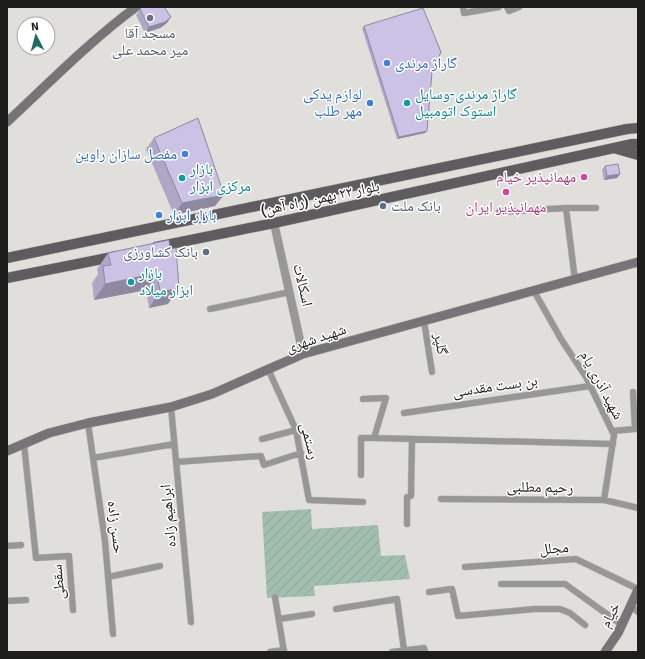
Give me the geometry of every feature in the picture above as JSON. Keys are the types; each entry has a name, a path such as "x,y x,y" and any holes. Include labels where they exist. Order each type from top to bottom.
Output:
{"main road":[{"path":"7,122 95,41 136,7"},
{"path":"634,129 638,119"},
{"name":"بلوار ۲۲ بهمن (راه آهن)","path":"7,258 634,129"},
{"name":"بلوار ۲۲ بهمن (راه آهن)","path":"144,250 274,223 613,148 638,144"},
{"path":"613,148 638,155"},
{"path":"7,278 129,253"},
{"name":"شهید شهری","path":"7,451 50,433 88,423 171,407 212,394 303,354 638,262"},
{"name":"خیام","path":"605,652 634,609 638,590"}],"street":[{"path":"464,10 499,7"},
{"path":"507,7 509,11 519,7"},
{"path":"499,212 566,208 596,208"},
{"path":"566,208 575,280"},
{"name":"اسکالات","path":"274,223 303,354"},
{"name":"شهید آذری یام","path":"534,291 590,386 614,435 604,500"},
{"path":"210,309 290,292"},
{"name":"گلپر","path":"424,321 432,372"},
{"name":"رستمی","path":"268,369 296,430 309,500 363,502"},
{"name":"بن بست مقدسی","path":"404,413 590,386"},
{"path":"612,431 635,428 633,392"},
{"path":"363,399 386,398 374,438"},
{"name":"ابراهیم زاده","path":"171,407 191,622"},
{"name":"حسن زاده","path":"88,423 105,541 113,634"},
{"path":"262,438 296,430"},
{"path":"361,475 361,438 613,444"},
{"path":"407,524 406,497 411,496 412,439"},
{"name":"سقطی","path":"24,444 36,558 69,556 73,610"},
{"path":"93,458 174,444"},
{"path":"176,462 261,456 264,464 301,453"},
{"name":"رحیم مطلبی","path":"441,499 604,500 638,508"},
{"path":"7,546 21,545"},
{"name":"مجلل","path":"465,567 576,559 638,590"},
{"path":"108,577 160,566"},
{"path":"501,584 566,584 622,625"},
{"path":"429,592 452,589 458,616 534,609 560,609 570,613 584,625"},
{"path":"270,652 284,651 275,597"},
{"path":"336,609 397,599 404,650"},
{"path":"7,601 26,600"},
{"path":"278,619 312,614"},
{"path":"392,652 424,648 425,652"}],"green space":[{"path":"311,509 312,529 378,525 381,556 405,555 410,579 314,586 315,596 267,598 262,512"}],"building":[{"name":"مسجد آقا میر محمد علی","path":"142,7 164,7 171,17 165,22 149,27 140,9"},
{"name":"گاراژ مرندی-وسایل استوک اتومبیل","path":"423,8 441,52 432,72 427,131 399,137 364,26"},
{"name":"بازار مرکزی ابزار","path":"198,118 224,195 182,203 154,138"},
{"path":"618,164 620,174 607,176 605,166"},
{"path":"169,240 170,249 176,248 179,288 160,292 157,273 105,284 103,266 111,265 108,253"}],"place":[{"name":"مسجد آقا میر محمد علی","path":"150,18"},
{"name":"گاراژ مرندی","path":"387,63"},
{"name":"لوازم یدکی مهر طلب","path":"370,103"},
{"name":"گاراژ مرندی-وسایل استوک اتومبیل","path":"407,103"},
{"name":"مفصل سازان راوین","path":"185,154"},
{"name":"مهمانپذیر خیام","path":"584,177"},
{"name":"بازار مرکزی ابزار","path":"182,178"},
{"name":"مهمانپذیر ایران","path":"506,192"},
{"name":"بانک ملت","path":"383,206"},
{"name":"بازار ابزار","path":"159,215"},
{"name":"بانک کشاورزی","path":"206,252"},
{"name":"بازار ابزار میلاد","path":"131,282"}]}
